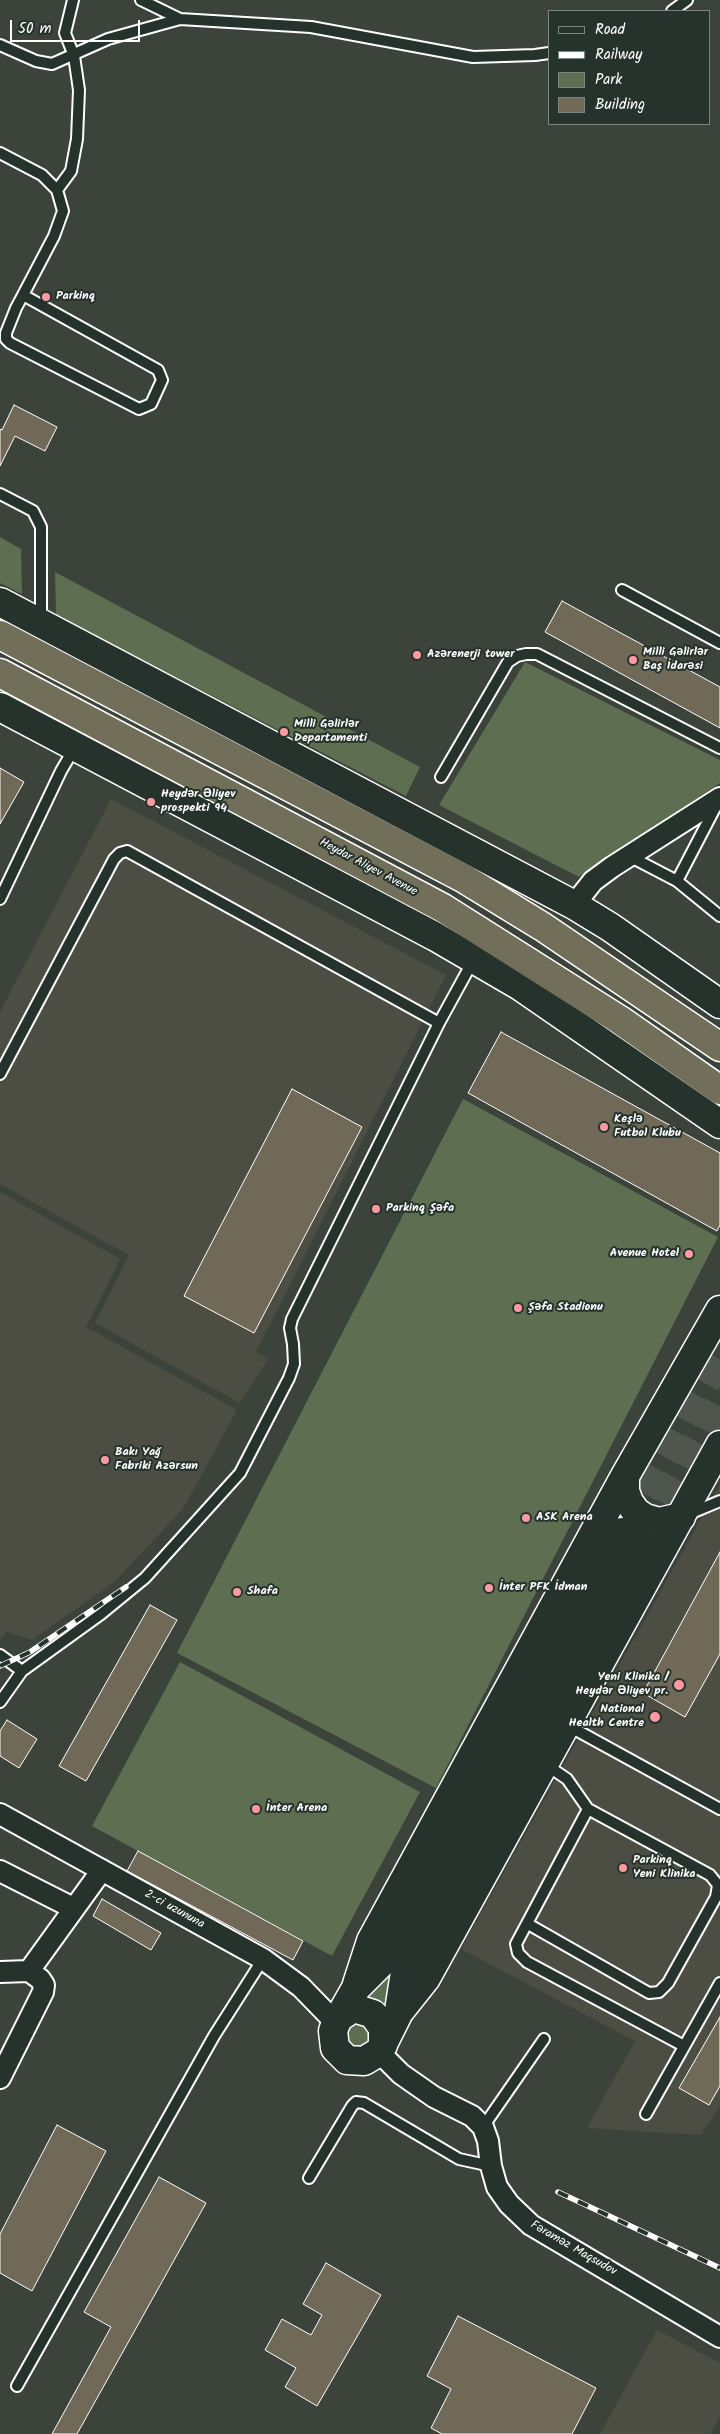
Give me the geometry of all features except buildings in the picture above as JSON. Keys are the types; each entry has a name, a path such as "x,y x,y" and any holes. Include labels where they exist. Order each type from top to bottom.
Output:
{"highway":[{"path":"0,635 463,878 543,927 720,1047"},
{"name":"Heydar Aliyev Avenue","path":"0,673 443,908 604,1009 720,1090"}],"main road":[{"path":"0,602 574,905 720,995"},
{"path":"0,706 474,959 520,986 720,1124"},
{"path":"610,927 720,1004"},
{"path":"720,1310 625,1476 371,1941 356,1988 338,2019 333,2039 340,2055 356,2062 372,2058 381,2049 399,2012 426,1978 720,1445"},
{"path":"625,1476 625,1491 629,1502 636,1512 645,1518 659,1522 681,1517"},
{"path":"356,1988 389,1954 631,1536 406,1966 399,2012"},
{"path":"338,2019 350,2010 357,2009 373,2014 383,2028 381,2049"}],"street":[{"path":"574,905 593,881 720,798"},
{"name":"2-ci uzununa","path":"0,1814 263,1959 301,1987 338,2019"},
{"path":"29,1971 102,1870"},
{"path":"0,1871 73,1908"},
{"path":"0,1972 29,1971 40,1979 44,1985 43,1992 0,2078"},
{"path":"381,2049 400,2074 434,2097 472,2116 483,2128"},
{"name":"Fəraməz Maqsudov","path":"483,2128 488,2141 491,2166 497,2187 531,2225 720,2337"}],"lane":[{"path":"57,190 71,171 77,139 79,90 74,56 65,33 73,0"},
{"path":"140,0 180,19"},
{"path":"673,10 688,0"},
{"path":"0,45 36,61 52,64 74,56 108,39 180,19 311,27 473,57 548,53"},
{"path":"0,153 42,175 57,190 63,211 54,236 23,295 6,333 6,339 10,343 139,409 150,404 162,380 158,370 23,295"},
{"path":"0,494 32,511 41,527 41,623"},
{"path":"622,590 720,643"},
{"path":"441,777 508,662 517,656 526,654 537,654 720,748"},
{"path":"0,899 61,771 76,746"},
{"path":"677,881 720,798"},
{"path":"0,1074 114,859 120,853 127,851 439,1023"},
{"path":"629,856 677,881 720,916"},
{"path":"0,873 10,878"},
{"path":"0,1702 22,1671 101,1614 145,1578 240,1473 289,1378 294,1364 294,1344 290,1328 292,1319 439,1023 474,959"},
{"path":"681,1517 720,1501"},
{"path":"0,1655 22,1671"},
{"path":"566,1724 720,1809"},
{"path":"528,1924 649,1994 660,1992 668,1983 716,1897 718,1885 710,1875 588,1809 567,1779 544,1763"},
{"path":"588,1809 516,1944 518,1953 527,1962 684,2046"},
{"path":"17,2386 214,2036 263,1959"},
{"path":"646,2114 720,1983"},
{"path":"483,2128 544,2039"},
{"path":"309,2178 356,2102 364,2103 459,2159 491,2166"}],"shaded area":[{"path":"111,799 446,975 256,1352 268,1359 240,1403 95,1323 129,1255 0,1184 0,1012"},
{"name":"Bakı Yağ Fabriki Azərsun","path":"0,1192 120,1259 86,1327 237,1410 183,1509 114,1582 32,1640 6,1632 0,1640"},
{"name":"National Health Centre","path":"720,1485 720,2106 701,2135 587,2128 635,2041 461,1949"},
{"path":"657,2330 720,2363 720,2416 711,2434 600,2434"}],"green space":[{"path":"0,537 21,549 22,594 0,583"},
{"path":"55,572 420,767 406,796 56,615"},
{"path":"525,662 720,760 720,783 579,877 439,805"},
{"path":"463,1099 718,1237 436,1788 177,1653"},
{"name":"İnter Arena","path":"180,1662 420,1792 332,1956 92,1826"},
{"path":"396,1966 383,2009 365,2000"},
{"path":"352,2021 366,2022 373,2039 363,2049 349,2046 344,2033"}],"tunnel":[{"path":"623,1530 720,1359"},
{"path":"641,1539 720,1399"}],"railway":[{"path":"0,1666 30,1652 126,1587"},
{"path":"558,2192 720,2268"}],"place":[{"name":"Parkinq","path":"46,297"},
{"name":"Azərenerji tower","path":"417,655"},
{"name":"Milli Gəlirlər Baş İdarəsi","path":"633,660"},
{"name":"Milli Gəlirlər Departamenti","path":"284,732"},
{"name":"Heydər Əliyev prospekti 94","path":"151,802"},
{"name":"Keşlə Futbol Klubu","path":"604,1127"},
{"name":"Parkinq Şəfa","path":"376,1209"},
{"name":"Avenue Hotel","path":"689,1254"},
{"name":"Şəfa Stadionu","path":"518,1308"},
{"name":"Bakı Yağ Fabriki Azərsun","path":"105,1460"},
{"name":"ASK Arena","path":"526,1518"},
{"name":"İnter PFK İdman","path":"489,1588"},
{"name":"Shafa","path":"237,1592"},
{"name":"Yeni Klinika / Heydər Əliyev pr.","path":"679,1685"},
{"name":"National Health Centre","path":"655,1717"},
{"name":"İnter Arena","path":"256,1809"},
{"name":"Parkinq Yeni Klinika","path":"623,1868"}]}
